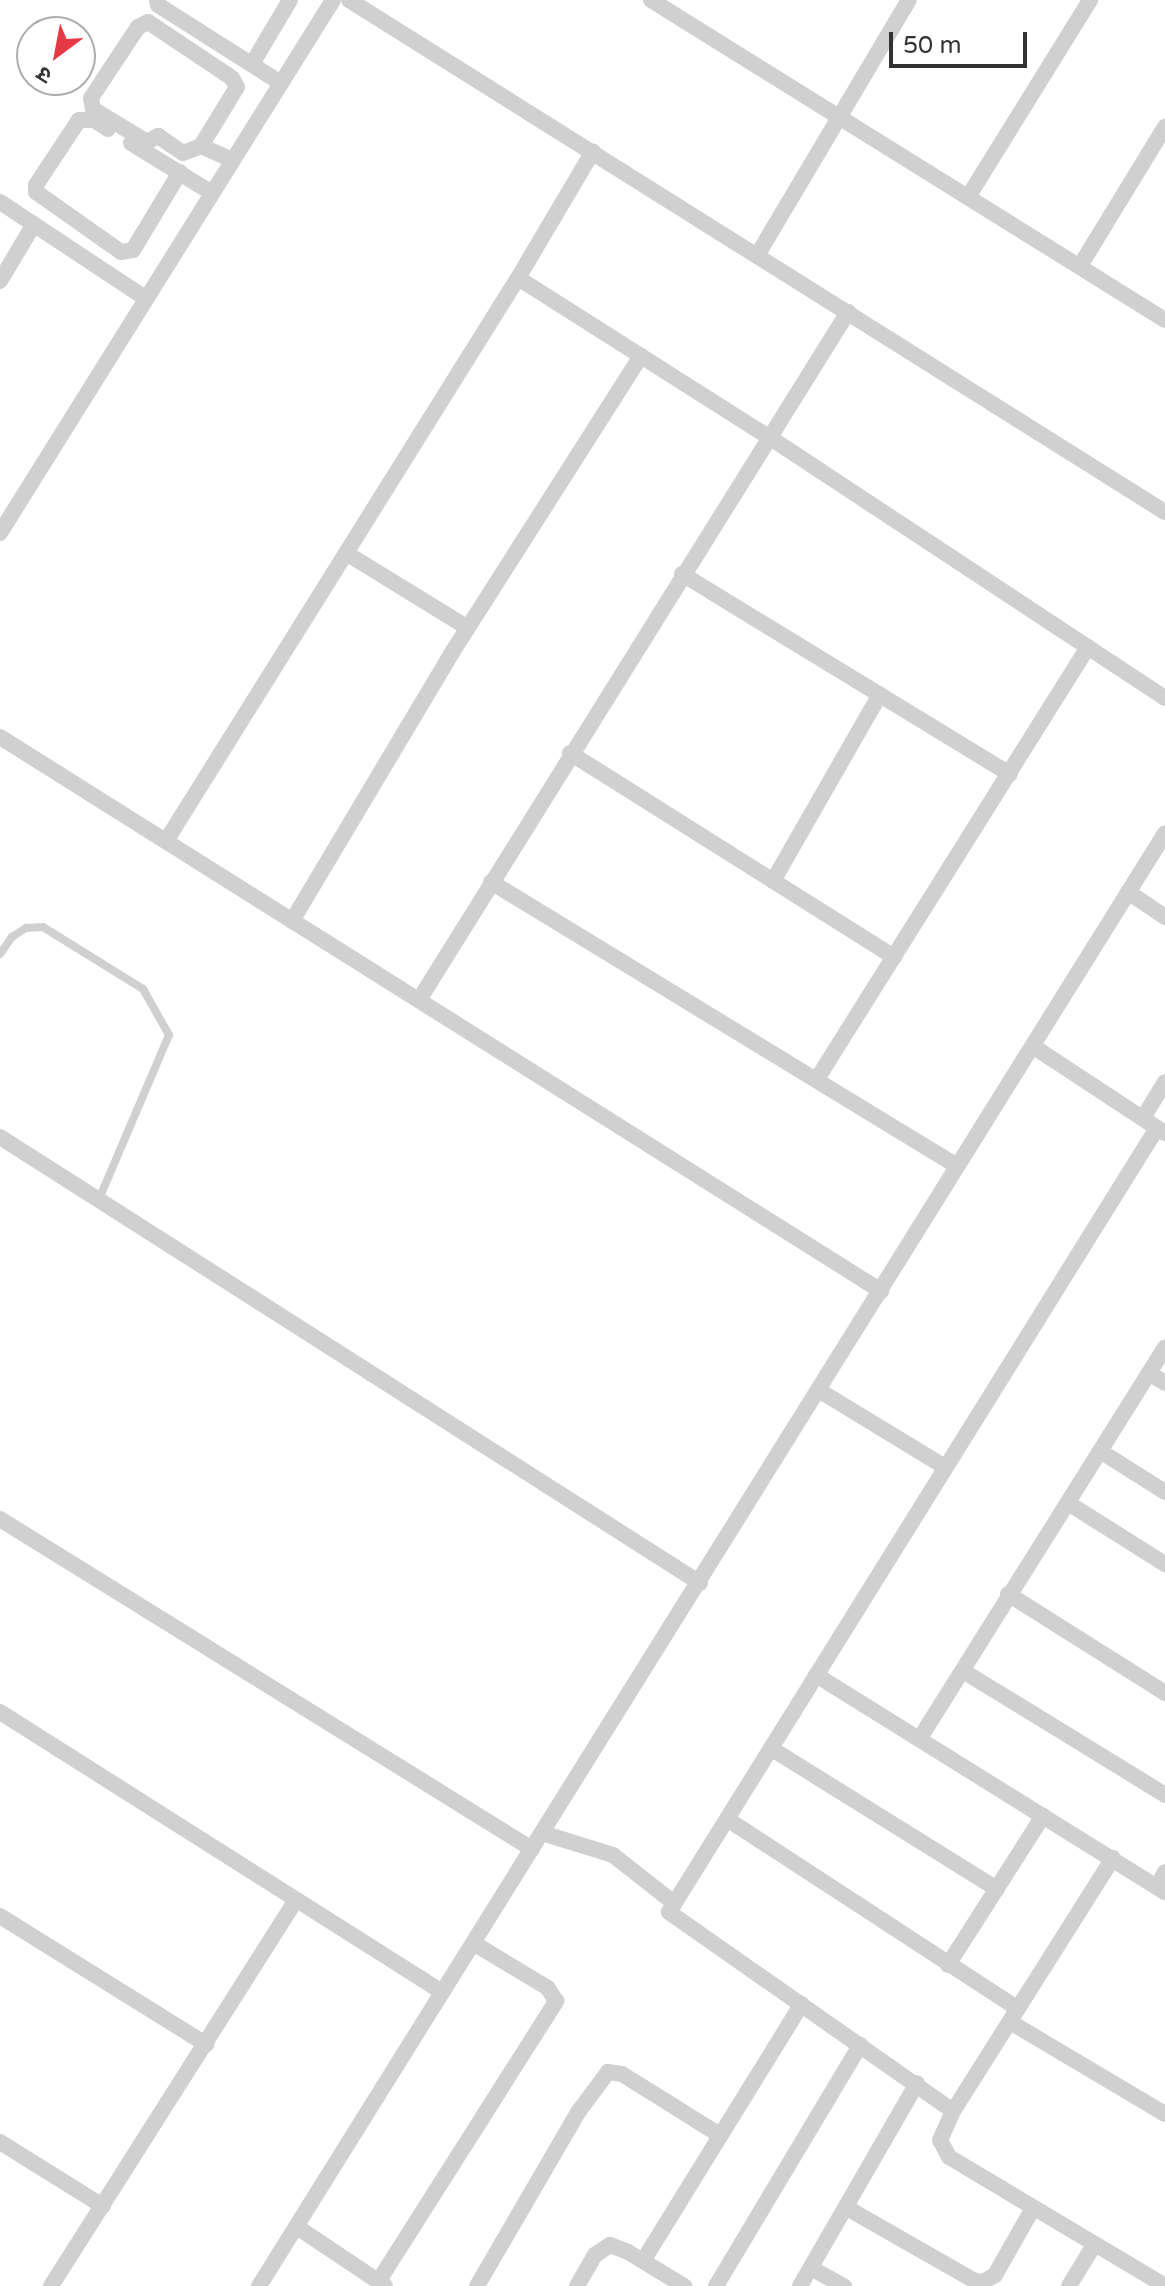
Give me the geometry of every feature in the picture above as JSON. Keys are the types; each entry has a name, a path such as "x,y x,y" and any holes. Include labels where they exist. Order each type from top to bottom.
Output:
{"street":[{"path":"157,0 158,5 281,83"},
{"path":"252,64 290,0"},
{"path":"0,533 333,0"},
{"path":"349,0 1165,512"},
{"path":"651,0 1165,320"},
{"path":"758,254 909,0"},
{"path":"968,197 1090,0"},
{"path":"201,146 237,87 232,78 148,22 138,27 91,98 93,109 147,142 158,136 183,153 201,146 232,160"},
{"path":"180,172 133,250 126,252 121,252 36,192 36,185 79,120 87,118 180,172 212,193"},
{"path":"1080,266 1165,127"},
{"path":"166,841 518,278 593,151"},
{"path":"0,202 145,298"},
{"path":"0,281 6,257 34,224"},
{"path":"518,278 769,437 1165,698"},
{"path":"419,1000 570,753 848,312"},
{"path":"292,921 468,628 641,356"},
{"path":"346,553 468,628"},
{"path":"682,574 1010,774"},
{"path":"817,1079 1088,647"},
{"path":"773,881 880,694"},
{"path":"0,737 881,1291"},
{"path":"570,753 894,957"},
{"path":"280,2286 262,2281 820,1391 1165,833"},
{"path":"491,882 957,1166"},
{"path":"1128,892 1165,917"},
{"path":"953,2111 669,1912 945,1467 1161,1131 1034,1047"},
{"path":"1143,1118 1165,1082"},
{"path":"0,1137 700,1583"},
{"path":"920,1738 1165,1348"},
{"path":"1149,1373 1165,1383"},
{"path":"820,1391 945,1467"},
{"path":"1100,1451 1165,1492"},
{"path":"1068,1503 1165,1564"},
{"path":"0,1519 532,1849"},
{"path":"1008,1594 1165,1693"},
{"path":"963,1671 1165,1795"},
{"path":"816,1675 1043,1816 1162,1883"},
{"path":"0,1712 442,1992"},
{"path":"772,1749 997,1889"},
{"path":"948,1965 1043,1816"},
{"path":"727,1819 1165,2114"},
{"path":"542,1833 613,1855 674,1903"},
{"path":"1113,1858 953,2111 942,2131 943,2149 949,2157 1165,2286"},
{"path":"51,2286 295,1901"},
{"path":"0,1916 206,2044"},
{"path":"297,2227 381,2284 556,2001 548,1988 473,1943"},
{"path":"643,2261 718,2134 802,2004"},
{"path":"716,2286 860,2045"},
{"path":"477,2286 579,2111 608,2072 622,2074 718,2134"},
{"path":"800,2286 917,2083"},
{"path":"0,2142 103,2206"},
{"path":"847,2208 975,2281 983,2282 995,2275 1033,2208"},
{"path":"1069,2286 1094,2245"},
{"path":"577,2286 602,2248 618,2246 684,2286"},
{"path":"811,2268 844,2286"}],"lane":[{"path":"0,954 12,937 26,928 43,927 143,989 169,1035 99,1199"}]}
